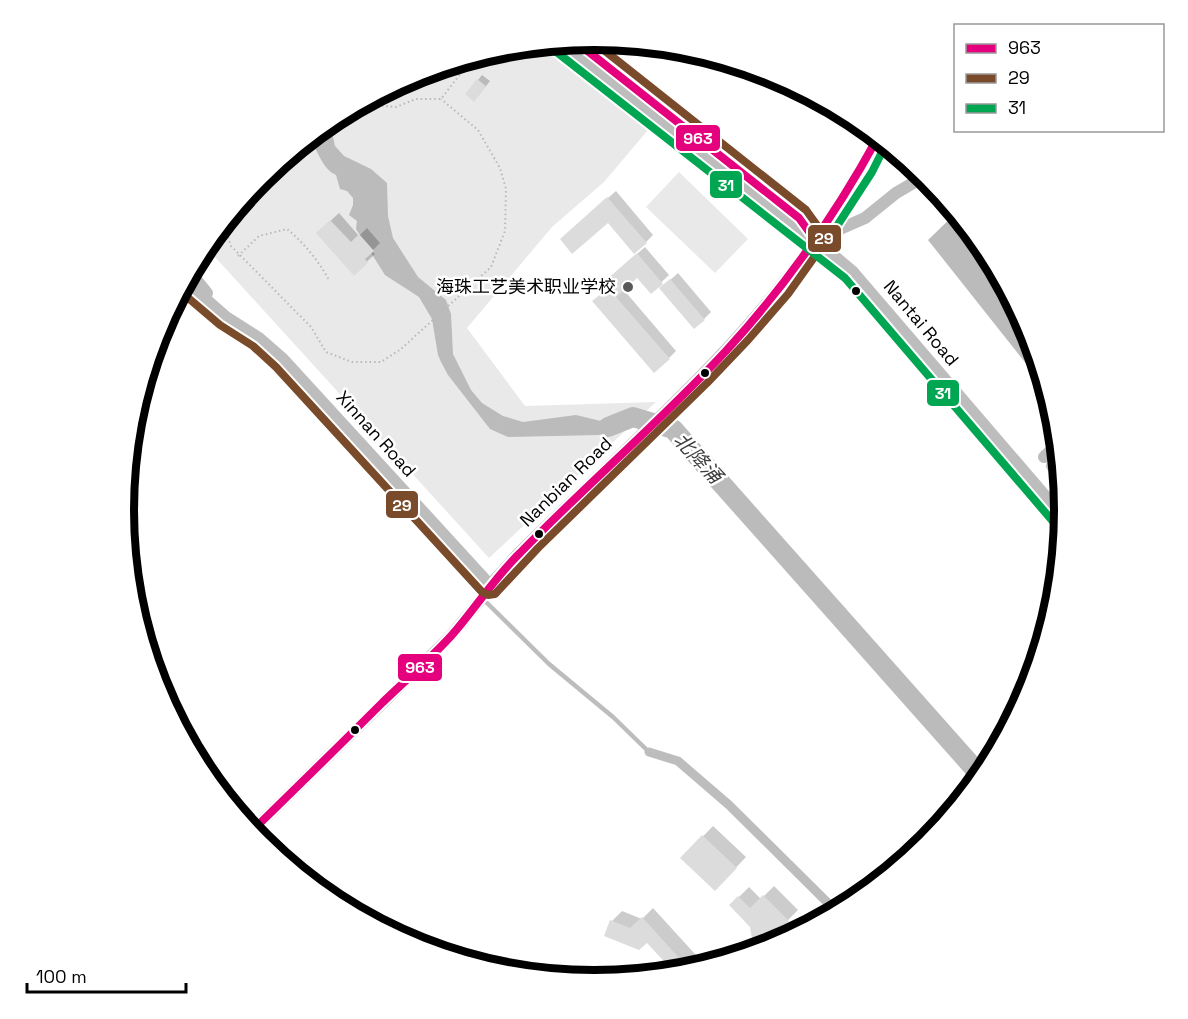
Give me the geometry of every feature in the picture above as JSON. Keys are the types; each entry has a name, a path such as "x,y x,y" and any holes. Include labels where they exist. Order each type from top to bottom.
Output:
{"street":[{"name":"Nantai Road","path":"571,50 793,226 816,240 852,271 1054,506"},
{"name":"Nantai Road","path":"586,50 799,218 816,240"},
{"name":"Nanbian Road","path":"259,824 450,637 490,585 537,535 726,351 776,294 816,240 874,145"},
{"path":"816,240 865,218 896,193 916,181"},
{"name":"Xinnan Road","path":"196,280 226,317"},
{"name":"Xinnan Road","path":"192,287 226,317 259,338 283,359 490,585"},
{"path":"649,752 678,761 729,806 829,905"}],"lane":[{"path":"482,598 549,664 613,717 649,752"}],"path":[{"path":"441,99 465,68"},
{"path":"227,233 231,246 238,256 298,312 311,327 326,352 352,362 381,362 401,350 491,267 505,231 507,189 500,168 478,130 441,99 417,99 396,107 375,105"},
{"path":"238,256 259,236 287,229 319,262 329,280"}],"shaded area":[{"path":"549,51 648,130 604,182 552,227 467,328 525,406 656,402 489,558 212,254 229,229 269,184 314,145 364,111 446,74 504,58"},
{"path":"331,133 335,146 344,156 371,169 387,183 388,216 393,238 418,277 446,300 451,314 453,354 471,390 482,403 503,416 523,422 576,415 609,423 633,417 617,429 599,435 508,437 490,429 448,375 441,362 432,319 419,297 385,275 356,229 357,221 349,215 353,198 347,191 340,189 336,175 323,163 313,146"},
{"path":"679,172 748,239 715,273 646,207"},
{"path":"950,218 959,229 1007,306 1033,372 928,240"}],"building":[{"path":"477,79 486,86 474,102 465,94"},
{"path":"607,197 647,243 634,254 608,223 572,254 560,239"},
{"path":"330,220 351,242 359,234 374,251 365,259 368,263 354,276 316,233"},
{"path":"637,253 663,284 651,294 637,278 616,297 670,359 654,373 592,301 602,293 598,287"},
{"path":"670,279 705,320 694,329 659,288"},
{"path":"702,835 737,868 715,891 680,858"},
{"path":"763,895 789,921 782,929 752,941 750,927 729,905 738,896 750,908"},
{"path":"642,917 682,961 666,964 647,943 639,950 604,936 610,920 630,928"}],"waterway":[{"name":"北降涌","path":"608,427 633,417 673,429 974,768"}],"transit line":[{"name":"963","path":"586,50 799,218 815,240"},
{"name":"29","path":"186,297 220,325 253,346 276,367 482,592 488,595 495,594 538,548 748,340 788,294 825,242 824,235 806,210 604,50"},
{"name":"31","path":"555,51 845,278 1054,522"},
{"name":"963","path":"259,824 435,653 511,563 725,352 789,276 827,222 874,145"},
{"name":"31","path":"824,246 872,172 882,152"}],"place":[{"name":"海珠工艺美术职业学校","path":"628,287"}]}
